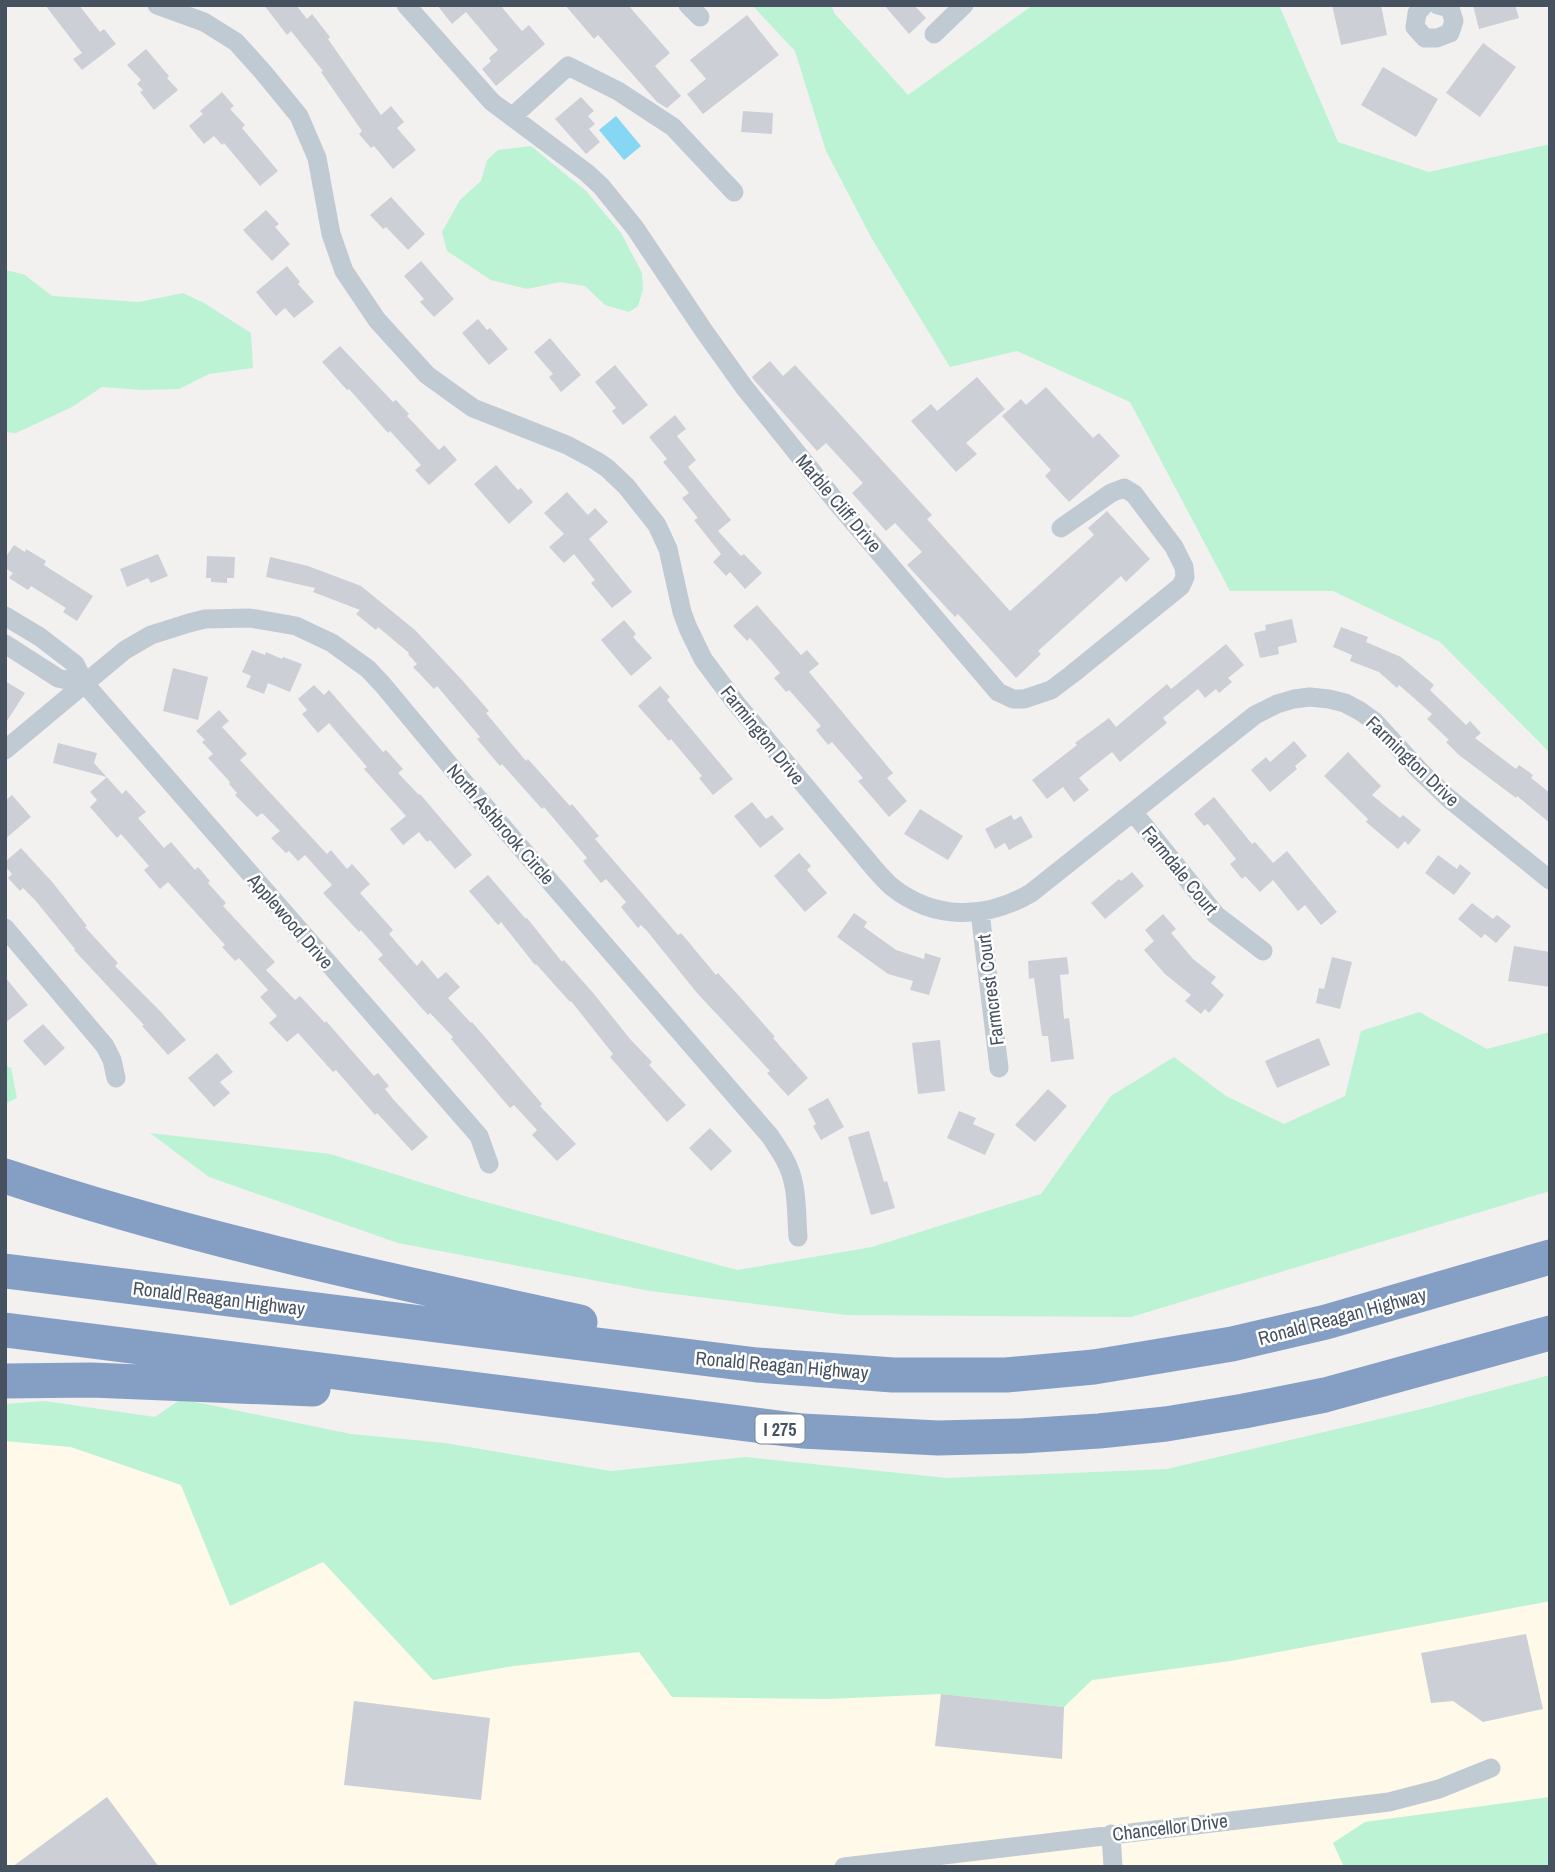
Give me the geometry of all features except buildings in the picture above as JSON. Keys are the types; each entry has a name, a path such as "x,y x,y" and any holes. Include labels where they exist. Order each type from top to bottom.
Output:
{"highway":[{"path":"5,1175 148,1219 345,1270 757,1364"},
{"name":"Ronald Reagan Highway","path":"5,1271 757,1364 906,1375 1006,1375 1094,1367 1232,1344 1326,1322 1550,1257"},
{"name":"I 275","path":"5,1330 802,1431 938,1438 1099,1431 1244,1412 1325,1395 1550,1333"},
{"path":"5,1381 153,1382 558,1400"}],"street":[{"name":"Farmington Drive","path":"157,5 204,22 236,42 299,116 317,158 331,234 344,271 377,320 427,375 473,408 595,460 626,486 657,525 668,549 682,612 703,659 735,702 890,885 921,904 961,913 981,912 1017,901 1031,893 1255,715 1294,698 1311,697 1329,699 1352,707 1374,721 1447,797 1550,880"},
{"name":"Marble Cliff Drive","path":"406,5 492,102 601,186 635,228 744,387 838,504 998,692 1013,698 1024,699 1051,690 1181,586 1185,577 1184,567 1174,547 1134,494 1124,488 1111,493 1061,528"},
{"path":"1424,5 1417,13 1415,27 1425,38 1437,38 1450,33 1454,21 1450,8 1438,5"},
{"path":"934,34 956,8"},
{"path":"512,117 568,66 618,90 673,127 734,192"},
{"name":"Applewood Drive","path":"5,617 40,637 75,664 85,684 479,1136 489,1164"},
{"name":"North Ashbrook Circle","path":"5,750 125,650 151,635 205,619 250,618 296,626 332,643 351,655 383,685 771,1136 793,1179 798,1237"},
{"path":"5,644 58,678 85,684"},
{"name":"Farmdale Court","path":"1133,812 1216,915 1263,951"},
{"name":"Farmcrest Court","path":"981,912 999,1068"},
{"path":"5,928 105,1046 116,1078"},
{"name":"Chancellor Drive","path":"844,1867 1389,1802 1439,1789 1491,1768"},
{"path":"1111,1834 1113,1867"}],"shaded area":[{"path":"5,1441 71,1447 181,1485 230,1605 323,1561 433,1680 513,1666 639,1652 1092,1680 1230,1661 1550,1601 1550,1797 1365,1822 1333,1843 1344,1867 5,1867"}],"green space":[{"path":"752,5 831,5 835,14 908,95 1033,5 1279,5 1338,142 1429,172 1550,144 1550,753 1440,642 1333,591 1230,591 1130,402 1017,351 950,367 872,239 826,151 795,51"},
{"path":"531,146 586,191 621,233 642,273 643,290 638,306 629,312 605,305 585,286 560,282 527,289 491,280 447,251 442,232 460,200 481,181 487,160 498,150"},
{"path":"5,271 25,275 52,296 139,302 183,293 251,333 253,368 209,374 179,389 102,387 72,407 16,433 5,432"},
{"path":"1419,1012 1487,1049 1550,1032 1550,1191 1131,1317 846,1315 650,1291 398,1243 209,1177 150,1133 330,1154 471,1198 737,1270 872,1247 1041,1194 1111,1096 1174,1057 1226,1096 1284,1124 1345,1096 1361,1031"},
{"path":"5,1065 11,1068 17,1098 7,1103 5,1103"},
{"path":"1550,1375 1550,1601 1230,1661 1092,1680 1064,1707 941,1694 828,1699 672,1697 639,1652 513,1666 433,1680 323,1562 230,1606 181,1485 71,1447 5,1441 5,1404 45,1401 155,1417 181,1399 351,1434 445,1443 611,1471 746,1457 947,1478 1167,1469 1426,1408"},
{"path":"1550,1797 1550,1867 1344,1867 1333,1843 1365,1822"}],"water":[{"path":"616,116 641,146 624,160 599,130"}]}
